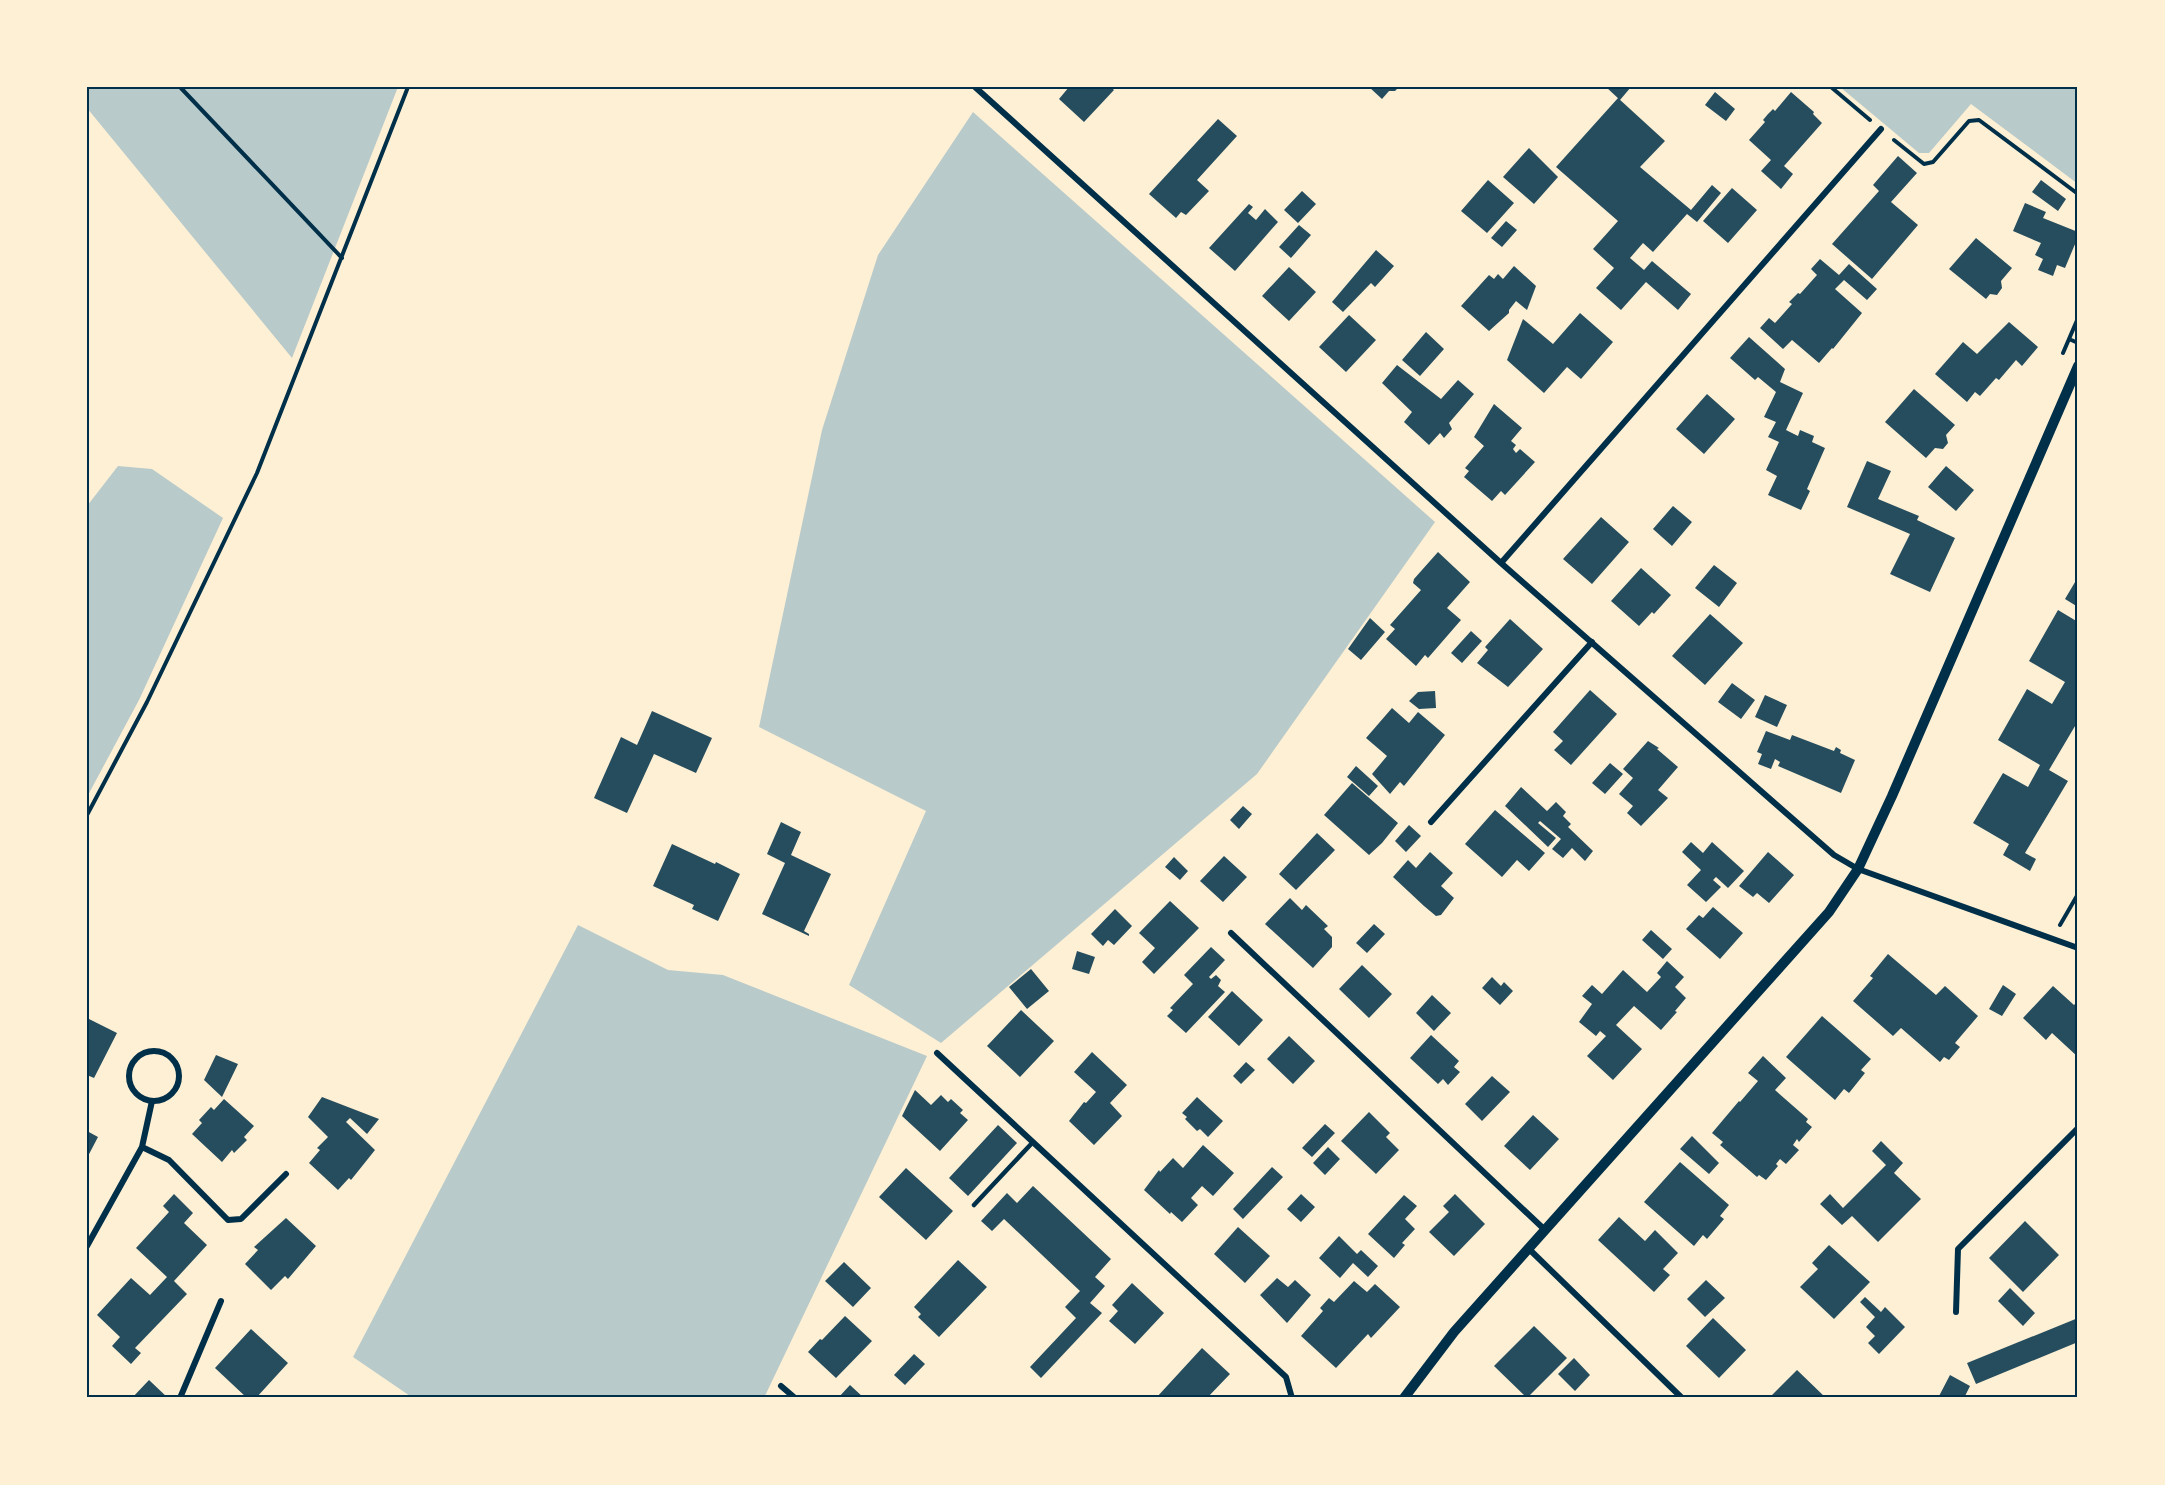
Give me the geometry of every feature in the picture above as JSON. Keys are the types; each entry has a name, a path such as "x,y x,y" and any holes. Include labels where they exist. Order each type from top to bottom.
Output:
{"street":[{"path":"975,87 1501,563 1814,839 1840,859 1858,868 2078,948"},
{"path":"1501,563 1881,129"},
{"path":"1404,1398 1454,1332 1829,912 1858,868 1892,796 2078,366"},
{"path":"1431,822 1592,642"},
{"path":"1231,933 1545,1230"},
{"path":"157,1051 174,1060 179,1078 177,1088 170,1095 161,1100 152,1101 142,1098 135,1092 130,1083 130,1073 132,1064 139,1057 147,1052 157,1051"},
{"path":"937,1053 1286,1377 1292,1398"},
{"path":"87,1246 142,1147 152,1101"},
{"path":"1956,1312 1958,1249 2078,1128"},
{"path":"142,1147 169,1160 228,1220 241,1219 286,1174"},
{"path":"1529,1249 1682,1398"},
{"path":"180,1398 221,1301"},
{"path":"781,1386 795,1398"}],"lane":[{"path":"974,1205 1033,1142"}],"path":[{"path":"180,87 342,258"},
{"path":"87,815 147,702 257,473 408,87"},
{"path":"1831,87 1924,164 1933,162 1969,122 1979,120 2078,194"},
{"path":"2078,318 2069,339 2078,343"},
{"path":"2052,938 2078,894"}],"shaded area":[{"path":"87,87 398,87 292,358 87,108"},
{"path":"1840,87 2078,87 2078,184 1971,104 1929,153 1919,153"},
{"path":"973,112 1435,522 1257,774 941,1043 849,985 926,811 759,727 822,430 878,255"},
{"path":"118,466 152,469 223,518 139,700 87,797 87,506"},
{"path":"578,925 668,970 723,975 927,1056 764,1398 413,1398 353,1357"}],"building":[{"path":"1069,87 1111,87 1114,90 1084,122 1059,99"},
{"path":"1369,87 1399,87 1395,91 1389,91 1382,99"},
{"path":"1606,87 1631,87 1620,100"},
{"path":"1715,92 1735,109 1726,121 1705,105"},
{"path":"1791,92 1814,112 1813,114 1822,123 1784,166 1793,174 1781,189 1761,171 1771,160 1749,140 1765,122 1763,120 1768,114 1773,109 1775,111"},
{"path":"1618,98 1665,141 1640,167 1691,210 1712,185 1721,193 1697,222 1687,214 1653,252 1643,243 1630,258 1644,270 1652,261 1691,294 1678,310 1646,282 1621,310 1596,288 1614,268 1593,249 1618,221 1556,167"},
{"path":"1218,119 1237,136 1197,180 1209,191 1186,215 1181,212 1176,218 1149,194"},
{"path":"1529,148 1558,177 1534,204 1503,177"},
{"path":"1898,156 1917,173 1891,202 1918,225 1872,279 1832,244 1879,191 1873,185"},
{"path":"1488,180 1514,203 1487,233 1461,211"},
{"path":"2041,180 2066,199 2058,211 2032,192"},
{"path":"1732,188 1757,210 1728,243 1703,221"},
{"path":"1302,191 1316,204 1298,223 1284,210"},
{"path":"2025,203 2046,212 2043,218 2078,232 2065,268 2057,265 2053,276 2038,270 2043,259 2035,255 2041,243 2013,231"},
{"path":"1249,204 1253,207 1248,213 1256,220 1265,209 1278,222 1235,271 1209,248"},
{"path":"1506,221 1517,230 1502,247 1491,238"},
{"path":"1299,225 1311,235 1291,258 1279,247"},
{"path":"1976,238 2012,268 2001,281 2002,288 1997,295 1990,294 1986,299 1949,269"},
{"path":"1376,250 1394,266 1375,287 1371,283 1343,312 1332,302"},
{"path":"1820,259 1839,275 1849,264 1877,289 1867,300 1844,280 1835,289 1862,313 1819,363 1792,340 1783,349 1760,328 1769,318 1775,323 1792,304 1789,302 1798,293 1800,294 1817,275 1811,269"},
{"path":"1514,266 1536,286 1527,310 1516,301 1509,313 1489,331 1461,306 1489,275 1494,279 1498,274 1503,279"},
{"path":"1289,267 1316,292 1289,321 1262,296"},
{"path":"1580,313 1613,342 1581,379 1567,367 1544,393 1507,360 1523,319 1553,344"},
{"path":"1349,315 1376,340 1346,372 1319,347"},
{"path":"2009,322 2038,347 2022,366 2016,360 1999,380 1996,378 1980,396 1975,392 1967,402 1935,374 1963,342 1977,354"},
{"path":"1426,332 1444,349 1420,376 1402,360"},
{"path":"1749,337 1785,369 1780,382 1803,393 1786,430 1798,436 1800,430 1814,436 1812,442 1825,448 1807,489 1810,491 1801,510 1768,495 1777,476 1766,470 1779,442 1768,437 1776,422 1764,417 1776,392 1758,377 1755,380 1730,358"},
{"path":"1397,365 1441,399 1458,380 1474,394 1449,423 1452,429 1444,438 1440,433 1429,445 1404,422 1412,412 1382,383"},
{"path":"1914,389 1955,425 1946,435 1948,443 1943,449 1935,448 1926,458 1885,422"},
{"path":"1707,394 1735,419 1704,454 1676,429"},
{"path":"1494,404 1522,428 1511,441 1516,445 1513,449 1516,453 1520,449 1535,462 1505,495 1501,491 1492,501 1464,477 1469,471 1465,468 1484,446 1474,437"},
{"path":"1867,461 1891,471 1878,499 1919,516 1917,520 1955,538 1930,592 1890,574 1910,534 1847,507"},
{"path":"1946,466 1974,490 1956,511 1928,487"},
{"path":"1673,506 1692,522 1672,546 1653,529"},
{"path":"1601,517 1629,542 1592,584 1563,559"},
{"path":"1438,552 1470,582 1447,608 1461,620 1428,658 1425,655 1416,666 1386,639 1395,629 1390,625 1421,590 1413,583 1414,579"},
{"path":"1714,565 1737,583 1719,607 1695,588"},
{"path":"1641,568 1671,595 1654,614 1652,612 1639,626 1611,601"},
{"path":"2078,577 2078,607 2065,599"},
{"path":"2058,610 2078,622 2078,721 2049,770 2068,781 2025,853 2036,859 2030,871 2003,855 2009,844 1973,823 2003,773 2028,787 2040,765 1998,740 2027,689 2052,704 2065,682 2029,661"},
{"path":"1710,614 1743,643 1705,685 1672,656"},
{"path":"1370,618 1385,632 1361,660 1348,649"},
{"path":"1510,619 1543,649 1508,687 1477,663 1488,650 1485,647"},
{"path":"1471,631 1482,641 1462,663 1451,653"},
{"path":"1732,683 1755,700 1741,719 1718,702"},
{"path":"1590,690 1617,714 1571,765 1554,750 1563,741 1553,732"},
{"path":"1435,691 1436,708 1419,709 1409,701 1418,692"},
{"path":"1765,695 1787,705 1777,727 1755,717"},
{"path":"1392,708 1409,723 1418,712 1445,735 1404,786 1400,782 1390,794 1372,774 1387,756 1366,738"},
{"path":"652,711 712,738 696,773 654,754 627,813 594,798 621,737 637,745"},
{"path":"1766,731 1790,740 1792,735 1834,751 1836,747 1841,750 1840,753 1855,760 1841,793 1778,766 1780,762 1775,759 1771,769 1758,764 1762,754 1757,752"},
{"path":"1648,741 1659,748 1657,749 1678,767 1658,790 1668,798 1641,826 1627,813 1633,806 1619,794 1633,778 1623,769"},
{"path":"1610,763 1623,774 1605,794 1592,783"},
{"path":"1356,766 1378,786 1369,796 1347,777"},
{"path":"1352,783 1398,823 1369,855 1324,815"},
{"path":"1521,787 1547,811 1556,802 1566,812 1563,816 1571,824 1568,827 1593,851 1585,861 1572,848 1563,858 1552,849 1561,839 1540,821 1538,823 1556,838 1548,847 1505,806"},
{"path":"1243,806 1252,814 1239,829 1230,820"},
{"path":"1495,810 1545,853 1529,871 1517,860 1502,877 1465,844"},
{"path":"781,822 801,832 791,855 831,874 804,931 809,936 762,914 785,863 767,854"},
{"path":"1409,825 1421,836 1406,852 1395,841"},
{"path":"1317,833 1335,850 1296,890 1279,874"},
{"path":"1691,842 1703,853 1712,842 1744,871 1728,888 1716,877 1713,880 1721,887 1706,902 1687,885 1701,870 1682,852"},
{"path":"672,844 740,874 718,921 692,909 694,905 653,886"},
{"path":"1430,852 1453,873 1441,886 1454,898 1441,915 1436,916 1393,877 1408,860 1416,868"},
{"path":"1768,852 1794,875 1769,903 1757,893 1753,897 1739,886"},
{"path":"1224,856 1247,877 1223,902 1200,881"},
{"path":"1174,857 1188,871 1180,880 1165,867"},
{"path":"1290,898 1302,910 1306,905 1328,926 1324,929 1332,937 1332,947 1313,968 1265,924"},
{"path":"1170,901 1199,928 1154,974 1142,962 1155,948 1139,933"},
{"path":"1713,907 1743,933 1720,959 1686,929 1699,915 1703,918"},
{"path":"1115,909 1132,926 1114,945 1108,940 1103,946 1091,934"},
{"path":"1374,924 1385,934 1367,953 1356,943"},
{"path":"1651,930 1672,949 1663,959 1642,940"},
{"path":"1211,947 1225,960 1209,977 1211,979 1216,975 1221,980 1218,986 1225,992 1186,1033 1167,1016 1173,1010 1170,1008 1193,984 1184,975"},
{"path":"1077,951 1095,957 1089,974 1072,969"},
{"path":"1888,954 1936,995 1945,986 1978,1016 1955,1043 1960,1047 1949,1060 1944,1057 1940,1062 1901,1028 1893,1036 1853,1001 1873,978 1870,976"},
{"path":"1667,961 1684,977 1675,987 1686,998 1661,1030 1634,1006 1616,1025 1642,1049 1613,1080 1587,1056 1606,1036 1600,1031 1596,1036 1579,1022 1592,1004 1582,996 1592,985 1602,994 1623,970 1647,992 1661,977 1657,973"},
{"path":"1362,965 1392,994 1369,1018 1339,989"},
{"path":"1031,969 1049,991 1027,1009 1009,987"},
{"path":"1492,977 1501,986 1504,982 1513,991 1500,1005 1482,988"},
{"path":"2003,985 2016,994 2002,1016 1989,1009"},
{"path":"2053,986 2074,1005 2078,1001 2078,1057 2052,1033 2046,1040 2023,1018"},
{"path":"1232,991 1263,1020 1239,1046 1208,1017"},
{"path":"1432,995 1451,1013 1434,1031 1416,1013"},
{"path":"1021,1010 1054,1041 1020,1077 987,1046"},
{"path":"1822,1016 1871,1059 1861,1070 1865,1073 1849,1093 1844,1089 1835,1100 1786,1057"},
{"path":"87,1018 117,1033 94,1078 87,1075"},
{"path":"1431,1035 1459,1061 1454,1067 1460,1072 1448,1085 1443,1079 1438,1084 1410,1058"},
{"path":"1289,1036 1315,1061 1293,1084 1267,1059"},
{"path":"1092,1052 1127,1085 1110,1103 1122,1116 1094,1145 1069,1121 1084,1102 1086,1103 1096,1092 1074,1072"},
{"path":"216,1055 238,1064 222,1097 204,1080"},
{"path":"1763,1056 1786,1078 1775,1090 1808,1119 1806,1122 1812,1127 1799,1142 1797,1139 1793,1145 1799,1150 1786,1164 1780,1159 1776,1164 1778,1166 1766,1180 1759,1175 1757,1177 1720,1145 1723,1142 1712,1133 1758,1081 1748,1073"},
{"path":"1246,1062 1255,1070 1241,1084 1233,1076"},
{"path":"1492,1076 1510,1092 1482,1121 1465,1104"},
{"path":"915,1090 931,1105 941,1095 948,1102 951,1099 963,1110 960,1113 968,1120 940,1151 902,1116"},
{"path":"322,1097 379,1119 367,1134 350,1118 346,1122 375,1150 351,1180 349,1178 338,1190 309,1163 320,1150 317,1148 328,1137 308,1117"},
{"path":"1197,1097 1223,1121 1208,1137 1200,1129 1197,1131 1182,1113"},
{"path":"224,1099 254,1126 244,1137 247,1140 234,1153 232,1150 222,1162 192,1134 202,1123 199,1120 211,1107 214,1110"},
{"path":"1369,1112 1390,1133 1386,1137 1399,1150 1376,1174 1341,1141"},
{"path":"1533,1115 1559,1139 1530,1170 1504,1146"},
{"path":"1325,1124 1335,1133 1312,1157 1302,1148"},
{"path":"998,1125 1017,1143 968,1196 949,1178"},
{"path":"87,1131 98,1137 87,1158"},
{"path":"1692,1136 1719,1163 1709,1174 1680,1149"},
{"path":"1881,1141 1903,1163 1894,1173 1921,1199 1878,1242 1852,1216 1842,1225 1820,1204 1830,1194 1843,1208 1886,1165 1872,1151"},
{"path":"1203,1145 1234,1173 1213,1196 1202,1186 1191,1198 1198,1205 1182,1222 1144,1190 1159,1170 1160,1172 1173,1158 1183,1168"},
{"path":"1328,1147 1340,1159 1325,1175 1313,1163"},
{"path":"1680,1162 1729,1205 1720,1216 1724,1219 1707,1239 1703,1235 1694,1246 1644,1202"},
{"path":"1272,1167 1283,1177 1243,1219 1233,1209"},
{"path":"906,1168 953,1211 926,1240 879,1197"},
{"path":"1033,1186 1111,1259 1095,1277 1105,1286 1090,1303 1102,1313 1041,1378 1030,1367 1076,1318 1065,1307 1080,1291 1004,1219 992,1231 981,1221 1007,1193 1017,1203"},
{"path":"174,1194 193,1213 184,1223 207,1245 174,1281 187,1294 135,1348 141,1353 131,1364 112,1346 120,1337 97,1315 131,1278 150,1295 167,1277 136,1248 169,1212 163,1206"},
{"path":"1301,1194 1315,1207 1301,1222 1287,1209"},
{"path":"1455,1194 1485,1224 1454,1256 1429,1232 1449,1212 1443,1206"},
{"path":"1404,1195 1417,1206 1405,1219 1415,1229 1402,1243 1405,1245 1394,1258 1368,1234"},
{"path":"1619,1217 1645,1241 1655,1230 1678,1253 1663,1269 1670,1275 1654,1292 1598,1240"},
{"path":"286,1218 316,1246 288,1279 285,1276 271,1290 245,1264 258,1250 254,1247"},
{"path":"2025,1221 2059,1255 2023,1292 1989,1258"},
{"path":"1238,1227 1270,1256 1245,1283 1214,1254"},
{"path":"1339,1236 1357,1254 1361,1250 1378,1266 1368,1277 1353,1263 1340,1278 1319,1258"},
{"path":"1829,1245 1870,1282 1834,1319 1800,1287 1818,1269 1812,1263"},
{"path":"958,1260 987,1287 939,1337 918,1317 921,1314 914,1307"},
{"path":"844,1262 871,1288 853,1307 825,1281"},
{"path":"1277,1278 1288,1287 1295,1280 1311,1295 1287,1323 1260,1295"},
{"path":"1706,1280 1725,1298 1705,1317 1687,1299"},
{"path":"1354,1281 1367,1292 1375,1284 1400,1307 1371,1338 1368,1334 1336,1368 1301,1336 1323,1311 1320,1308 1329,1298 1334,1302"},
{"path":"1132,1283 1164,1313 1135,1344 1109,1321 1118,1311 1112,1305"},
{"path":"2010,1288 2035,1313 2023,1326 1998,1301"},
{"path":"1865,1297 1881,1312 1885,1307 1905,1327 1879,1354 1868,1343 1875,1336 1866,1327 1875,1317 1860,1302"},
{"path":"845,1316 872,1341 836,1378 808,1352"},
{"path":"1713,1318 1746,1350 1719,1378 1686,1346"},
{"path":"2078,1318 2078,1342 1976,1384 1967,1363"},
{"path":"1534,1326 1567,1358 1527,1398 1494,1366"},
{"path":"251,1329 288,1363 256,1398 247,1398 215,1368"},
{"path":"1202,1348 1230,1374 1207,1398 1156,1398"},
{"path":"914,1354 925,1364 905,1385 894,1375"},
{"path":"1574,1358 1590,1375 1575,1391 1558,1374"},
{"path":"1797,1370 1826,1398 1769,1398"},
{"path":"1950,1375 1970,1386 1964,1398 1938,1398"},
{"path":"149,1380 168,1398 132,1398"},
{"path":"850,1385 864,1398 838,1398"}]}
